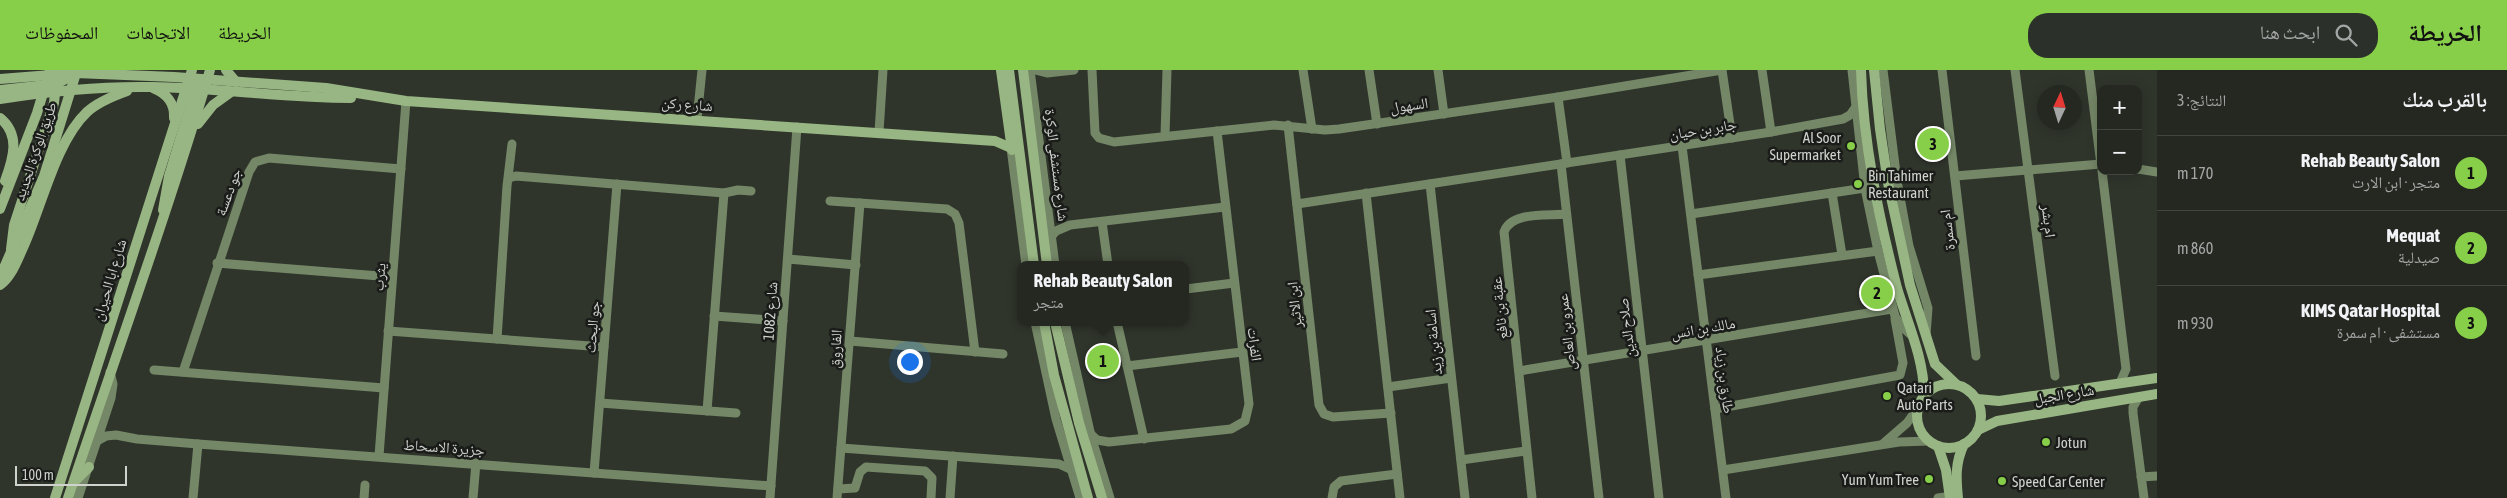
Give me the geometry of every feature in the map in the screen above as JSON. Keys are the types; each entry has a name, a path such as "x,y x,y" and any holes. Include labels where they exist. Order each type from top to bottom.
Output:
{"street":[{"path":"0,73 8,70"},
{"path":"128,70 141,76"},
{"path":"0,99 55,82 77,72 158,76 170,70"},
{"path":"226,70 236,82"},
{"path":"697,119 702,70"},
{"path":"879,132 883,70"},
{"path":"1001,70 1025,261"},
{"path":"1008,70 1033,261"},
{"name":"شارع مستشفى الوكرة","path":"1023,70 1046,261"},
{"name":"شارع مستشفى الوكرة","path":"1030,70 1054,261"},
{"path":"1035,70 1046,73 1074,70"},
{"name":"السهول","path":"1092,70 1092,125 1099,138 1114,142 1274,125 1325,130 1377,124 1722,70"},
{"path":"1165,136 1167,70"},
{"path":"1303,70 1312,129"},
{"path":"1370,70 1377,124"},
{"path":"1438,70 1444,114"},
{"path":"1656,70 1658,81"},
{"path":"1722,70 1732,138"},
{"path":"1762,70 1772,132"},
{"path":"1715,408 1900,375 1903,363 1865,188 1852,70"},
{"name":"ام سمرة","path":"1942,70 1976,356"},
{"name":"ام بشر","path":"2015,70 2055,376"},
{"path":"2089,70 2097,133"},
{"path":"0,79 50,72 55,82 54,103 14,225 11,253"},
{"name":"طريق الوكرة الجديد","path":"0,277 44,176 77,72"},
{"path":"1880,72 1875,88 1880,129 1895,220 1910,285 1936,364 1956,384"},
{"path":"1880,72 1909,246 1928,308 1926,335"},
{"path":"1032,87 1038,78 1046,73"},
{"path":"162,223 164,192 201,90 190,74"},
{"name":"شارع ابا الحيران","path":"55,498 190,74"},
{"path":"1854,91 1861,74"},
{"path":"1861,74 1875,186 1888,249 1922,370 1924,394 1917,409 1907,423 1883,444"},
{"name":"شارع ركن","path":"158,76 209,75 236,82 326,88 377,98 406,101 697,119 995,141 1004,143 1011,148"},
{"name":"شارع ابا الحيران","path":"68,498 193,130 201,90 209,75"},
{"path":"0,90 55,82 72,90"},
{"name":"طريق الوكرة الجديد","path":"0,209 55,82"},
{"path":"0,285 10,274 25,243 68,135 89,111 107,99 138,87"},
{"path":"152,87 167,97 172,105 174,124"},
{"name":"شارع ركن","path":"152,87 294,97 377,98"},
{"name":"طريق الوكرة الجديد","path":"72,90 152,87"},
{"path":"193,130 213,106 231,92"},
{"path":"1558,97 1564,163"},
{"name":"يثرب","path":"378,456 406,101"},
{"path":"1843,119 1850,115 1855,108"},
{"path":"0,118 6,123 14,141 13,157 0,193"},
{"path":"1843,119 1852,122 1858,129"},
{"name":"جابر بن حيان","path":"1297,204 1772,132 1843,119"},
{"name":"ابن الاثير","path":"1288,126 1319,405 1324,414 1333,417 1391,412"},
{"name":"شارع 1082","path":"770,498 797,127"},
{"path":"995,141 1003,137 1008,129"},
{"name":"الفرات","path":"1079,423 1097,440 1109,442 1231,429 1245,421 1249,404 1216,131"},
{"path":"497,339 512,144"},
{"name":"طارق بن زياد","path":"1682,146 1726,498"},
{"path":"1011,148 1020,166"},
{"name":"صلاح الدين","path":"1620,155 1659,498"},
{"name":"جو دعسة","path":"183,372 248,172 255,162 261,159 401,169"},
{"name":"عمرو بن العاص","path":"1564,163 1566,214 1598,498"},
{"path":"1955,176 2097,164"},
{"path":"2142,170 2157,172"},
{"path":"2102,175 2126,369 2120,383"},
{"path":"509,178 516,176 724,193 738,190 751,191"},
{"name":"جو البحث","path":"594,473 617,184"},
{"name":"اسامة بن زيد","path":"1430,184 1465,498"},
{"path":"1690,214 1865,188"},
{"path":"707,411 724,193"},
{"path":"1366,193 1400,498"},
{"path":"1832,194 1842,255"},
{"path":"830,201 947,209 955,214 959,223 975,352"},
{"name":"الفاروق","path":"838,494 860,203"},
{"path":"1045,250 1051,236 1063,227 1070,225 1225,207"},
{"name":"عقبة بن نافع","path":"1532,498 1504,232 1506,225 1515,219 1566,214"},
{"path":"1049,218 1070,225"},
{"path":"1102,222 1107,261"},
{"path":"1698,275 1878,251"},
{"path":"788,258 856,265"},
{"path":"217,263 392,277"},
{"path":"1189,289 1234,282"},
{"path":"1893,313 1911,335"},
{"name":"مالك بن انس","path":"1519,371 1893,313"},
{"path":"714,316 783,321"},
{"path":"1036,326 1065,449 1080,498"},
{"path":"1045,326 1069,432 1088,498"},
{"path":"1056,326 1079,423 1102,498"},
{"path":"1066,326 1091,436 1110,498"},
{"path":"1118,326 1144,439"},
{"path":"388,331 438,339 497,339 604,347"},
{"path":"850,341 1003,354"},
{"path":"1127,366 1242,352"},
{"path":"2126,369 2139,380"},
{"path":"154,370 384,388"},
{"name":"شارع ابا الحيران","path":"78,498 112,393 110,371"},
{"path":"1388,387 1451,378"},
{"name":"شارع الجبل","path":"1977,400 1999,401 2157,378"},
{"path":"1924,394 1939,385 1956,384 1964,387 1977,400 1981,409 1978,430 1964,444 1958,457 1956,469 1958,498"},
{"name":"شارع الجبل","path":"1978,430 1997,420 2157,394"},
{"path":"2139,397 2135,401 2133,413 2144,498"},
{"path":"2119,400 2125,403 2133,413"},
{"path":"600,403 736,413"},
{"path":"1917,409 1918,427 1943,457 1946,495"},
{"path":"106,416 109,427 116,435"},
{"path":"1052,463 1063,456 1069,432"},
{"name":"جزيرة الاسحاط","path":"97,441 106,436 116,435 137,440 476,463 771,486"},
{"path":"1098,458 1100,451 1109,442"},
{"path":"193,498 198,444"},
{"path":"1723,470 1883,444 1933,444 1956,447 1964,444"},
{"path":"841,448 1052,463 1066,466 1072,470"},
{"path":"1460,460 1526,451"},
{"path":"950,498 953,456"},
{"path":"473,498 476,463"},
{"path":"74,482 88,467"},
{"path":"838,494 855,488 860,472 866,467 925,471 932,478 931,498"},
{"path":"1332,498 1334,487 1341,481 1397,474"},
{"path":"2141,477 2157,476"},
{"path":"364,498 365,485"}],"place":[{"name":"KIMS Qatar Hospital","path":"1933,144"},
{"name":"Al Soor Supermarket","path":"1851,146"},
{"name":"Bin Tahimer Restaurant","path":"1858,184"},
{"name":"Mequat","path":"1877,293"},
{"name":"Rehab Beauty Salon","path":"1103,361"},
{"name":"Qatari Auto Parts","path":"1887,396"},
{"name":"Jotun","path":"2046,442"},
{"name":"Yum Yum Tree","path":"1929,479"},
{"name":"Speed Car Center","path":"2002,481"}]}
